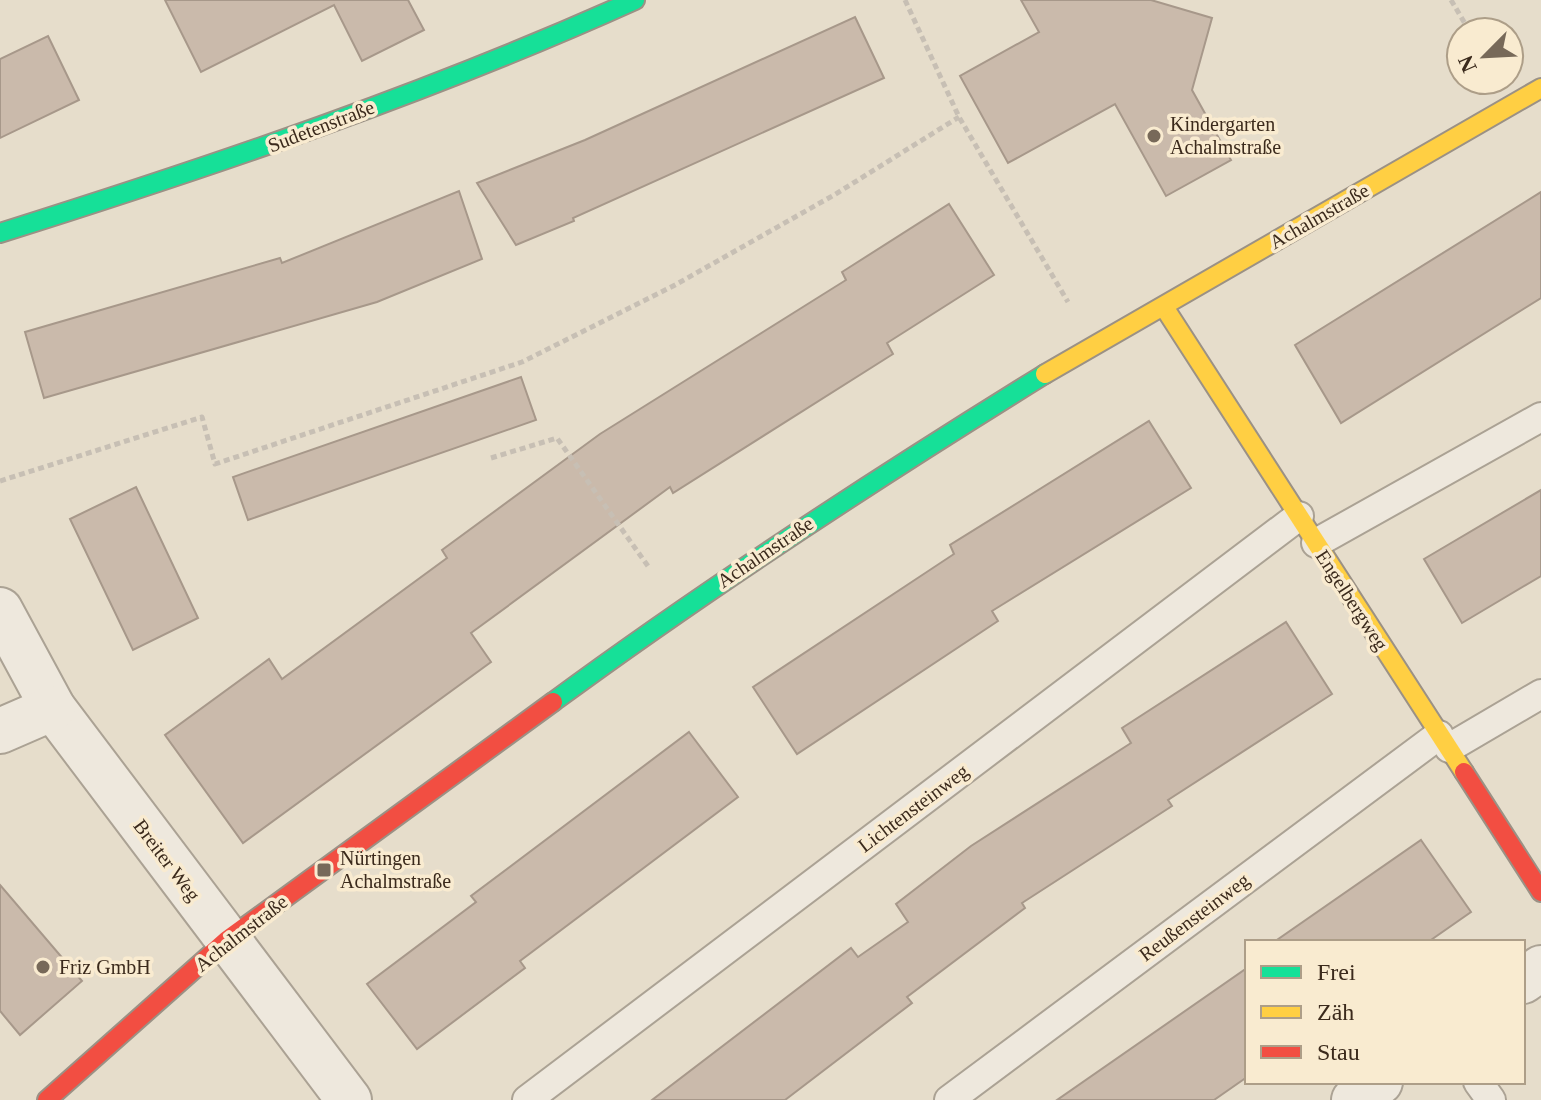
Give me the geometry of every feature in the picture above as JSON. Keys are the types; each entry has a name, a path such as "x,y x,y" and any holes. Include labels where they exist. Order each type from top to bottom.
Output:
{"street":[{"name":"Sudetenstraße","path":"0,233 206,170 548,41 635,0"},
{"name":"Achalmstraße","path":"47,1100 227,940 678,610 855,492 1093,344 1164,307 1541,88"},
{"name":"Engelbergweg","path":"1164,307 1541,892"},
{"name":"Breiter Weg","path":"0,610 53,708 349,1100"},
{"path":"0,731 53,708"},
{"path":"1354,1100 1377,1084"}],"lane":[{"path":"1316,543 1541,417"},
{"name":"Lichtensteinweg","path":"527,1100 1299,516"},
{"name":"Reußensteinweg","path":"949,1100 1444,742 1541,694"}],"path":[{"path":"905,0 959,117 1093,344"},
{"path":"0,481 202,417 215,464 522,362 675,285 834,195 959,117"},
{"path":"491,458 557,438 678,610"}],"building":[{"path":"165,0 408,0 424,30 362,61 334,5 201,72"},
{"path":"1021,0 1151,0 1212,18 1192,90 1231,160 1166,196 1115,104 1008,163 960,76 1039,32"},
{"path":"855,17 884,78 573,218 574,221 516,245 477,183 585,140"},
{"path":"48,36 79,100 0,138 0,59"},
{"path":"459,191 482,259 377,302 44,398 25,332 280,258 282,263"},
{"path":"1541,192 1541,298 1341,423 1295,345"},
{"path":"949,204 994,275 887,343 893,354 673,493 670,487 471,633 491,662 243,843 165,735 269,659 282,679 447,558 442,550 600,434 846,280 842,272"},
{"path":"521,377 536,420 248,520 233,477"},
{"path":"1149,421 1191,488 992,611 998,621 797,754 753,687 954,554 950,545"},
{"path":"136,487 198,618 133,650 70,519"},
{"path":"1541,490 1541,576 1462,623 1424,559"},
{"path":"1286,622 1332,694 1168,800 1172,806 1022,903 1025,908 907,997 912,1003 785,1100 652,1100 851,948 858,957 908,922 896,904 971,846 1131,743 1122,728"},
{"path":"689,732 738,797 520,961 525,968 417,1049 367,984 476,902 471,896"},
{"path":"1421,840 1471,912 1431,940 1277,940"},
{"path":"0,885 82,981 20,1035 0,1011"},
{"path":"1245,969 1245,1078 1214,1100 1057,1100"}],"traffic: fast":[{"path":"0,233 161,181 401,97 635,0"},
{"path":"553,702 796,533 1045,374"}],"traffic: slow":[{"path":"1045,374 1541,88"},
{"path":"1164,307 1464,772"}],"traffic: jam":[{"path":"47,1100 227,940 553,702"},
{"path":"1464,772 1541,892"}],"place":[{"name":"Kindergarten Achalmstraße","path":"1154,136"},
{"name":"Nürtingen Achalmstraße","path":"324,870"},
{"name":"Friz GmbH","path":"43,967"}]}
